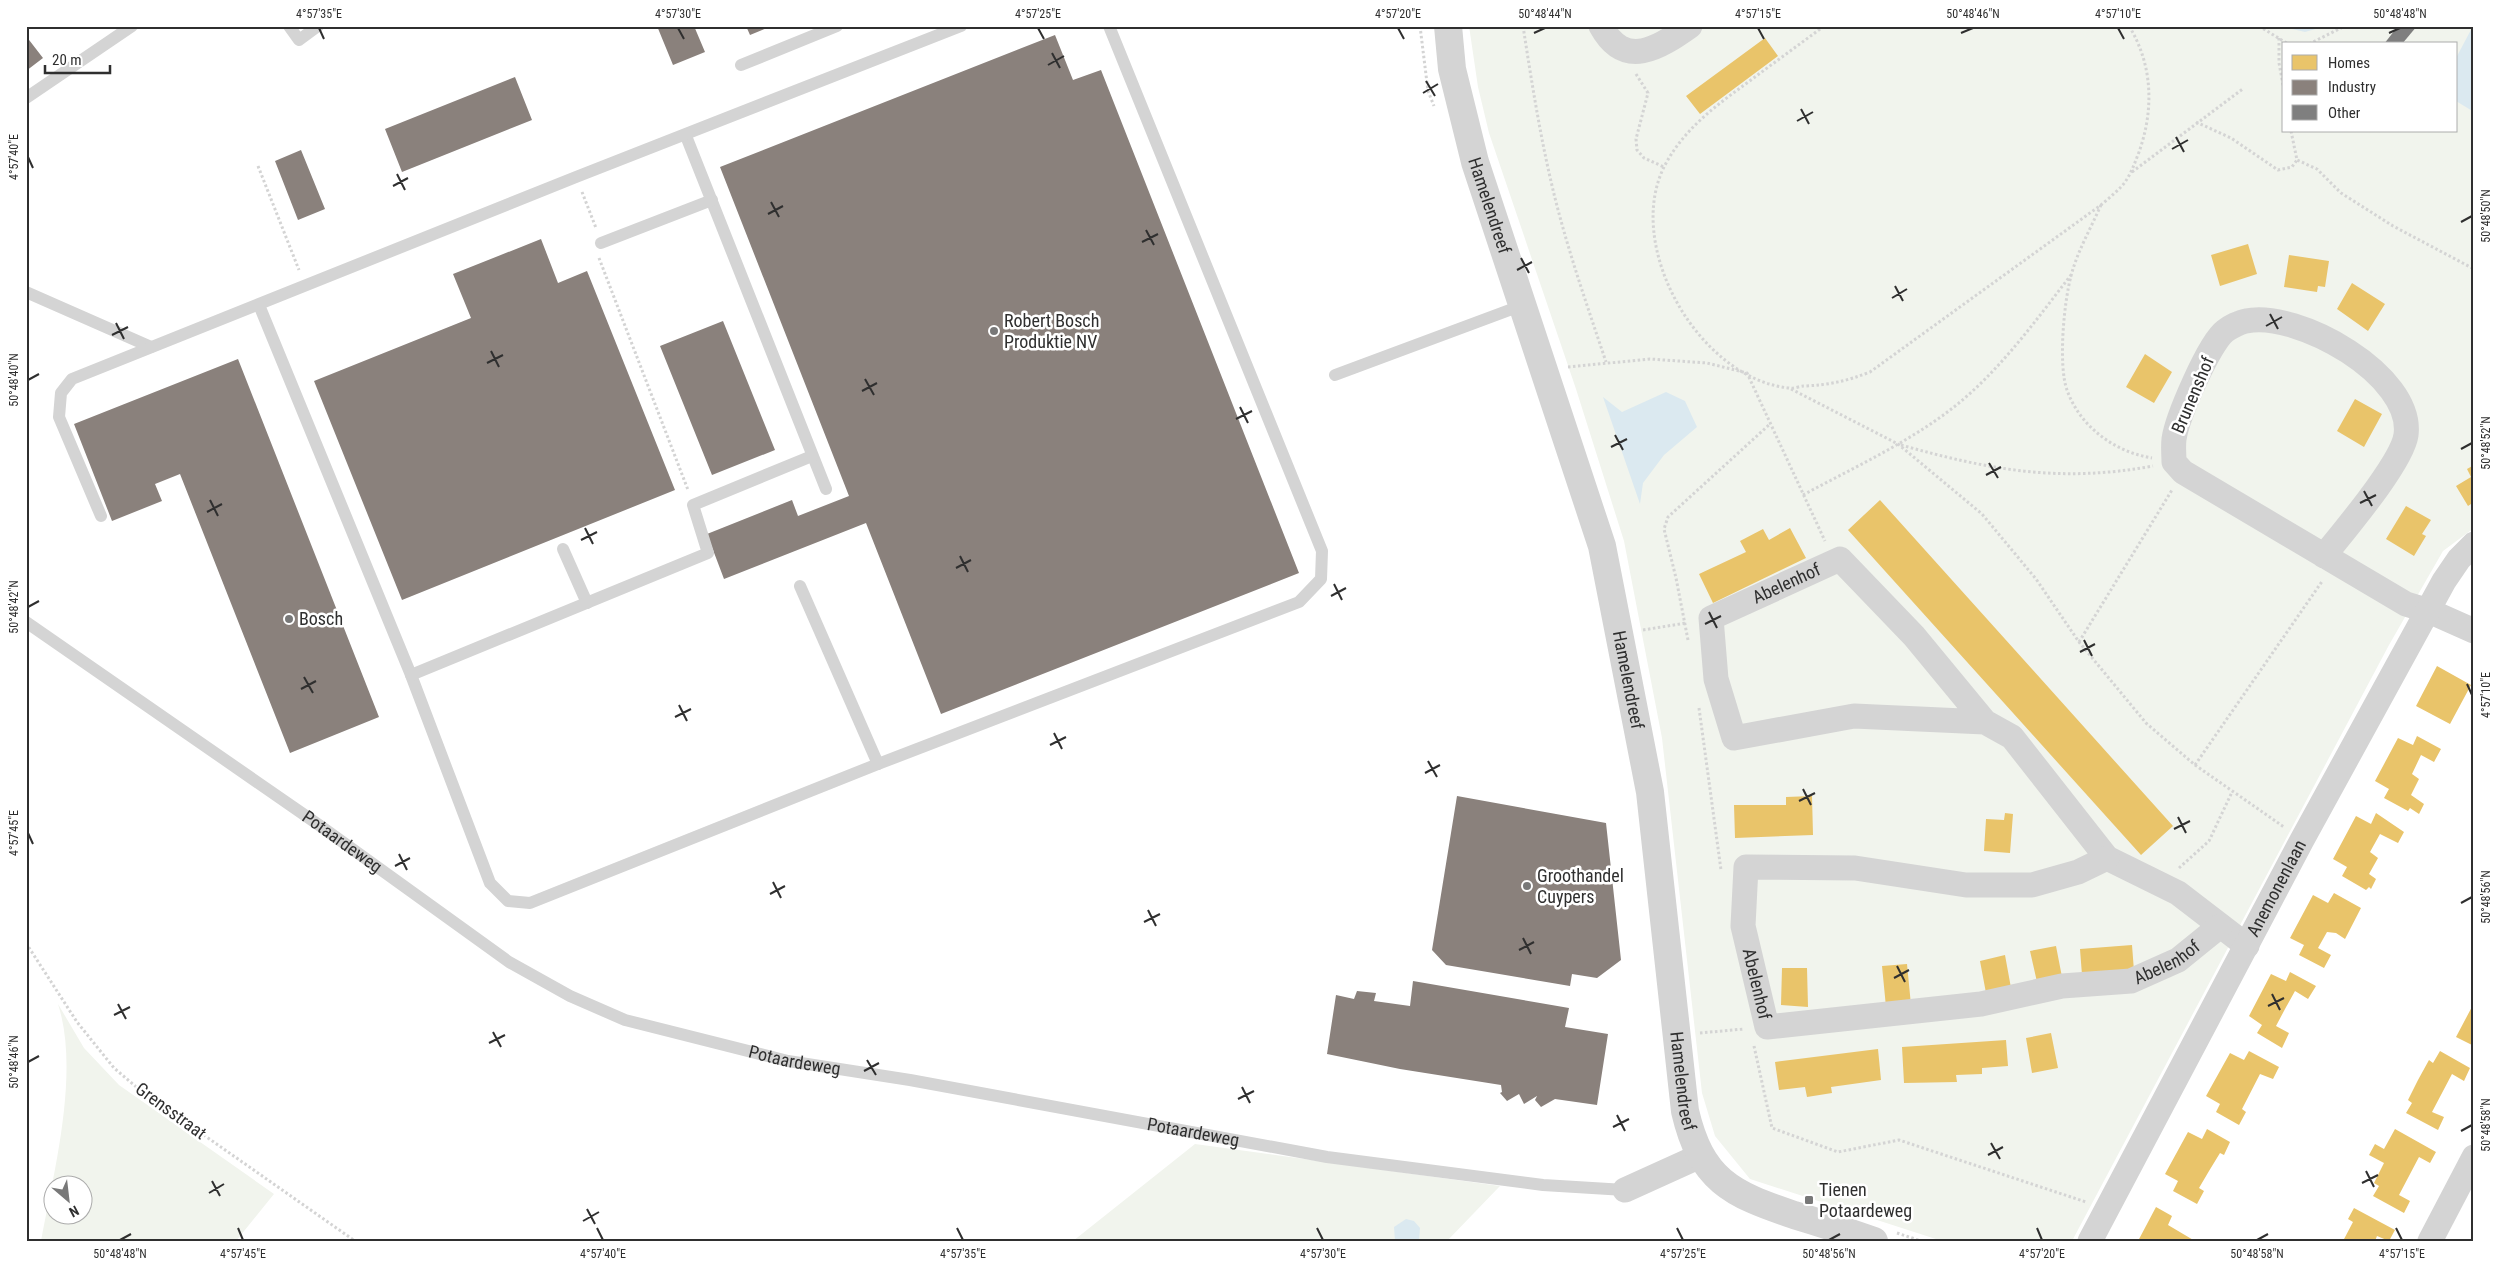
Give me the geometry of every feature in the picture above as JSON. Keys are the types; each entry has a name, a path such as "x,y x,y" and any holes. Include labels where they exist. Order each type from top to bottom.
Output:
{"street":[{"name":"Hamelendreef","path":"1448,26 1452,69 1475,162 1595,522 1620,634 1650,792 1685,1111 1700,1156 1717,1178 1748,1199 1884,1236"},
{"path":"1601,26 1609,40 1624,48 1642,52 1663,46 1690,26"},
{"name":"Brunenshof","path":"2178,467 2174,439 2184,407 2202,367 2225,331 2245,321 2268,320 2301,328 2331,342 2372,368 2387,383 2404,410 2406,435 2398,455 2329,560"},
{"path":"2178,467 2329,560 2406,604 2429,611 2474,631"},
{"name":"Anemonenlaan","path":"2090,1241 2302,840 2444,581 2459,559 2474,544"},
{"name":"Abelenhof","path":"1985,722 1854,716 1734,738 1716,679 1711,618 1840,559 1914,636 1985,722 2012,737 2107,858 2178,893 2247,946"},
{"name":"Abelenhof","path":"2107,858 2078,872 2032,885 1966,885 1855,868 1746,867 1743,926 1767,1027 1980,1004 2062,986 2130,980 2178,960 2220,926"},
{"name":"Potaardeweg","path":"1625,1190 1700,1156"},
{"path":"2430,1241 2474,1157"}],"lane":[{"path":"26,98 132,26"},
{"path":"289,26 299,40 318,26"},
{"path":"741,65 837,26"},
{"path":"101,516 59,417 61,393 72,379 576,177 686,136 756,106 962,26"},
{"path":"259,305 411,675 490,883 508,901 530,903 878,764 1299,602 1321,579 1322,551 1109,26"},
{"path":"686,136 826,489"},
{"path":"601,243 712,200"},
{"path":"26,292 150,347"},
{"path":"1335,375 1523,305"},
{"path":"411,675 708,553 693,504 812,456"},
{"path":"563,548 587,603"},
{"path":"800,586 878,764"},
{"name":"Potaardeweg","path":"26,622 319,825 509,962 570,996 625,1020 788,1061 910,1080 1328,1157 1543,1185 1625,1190"}],"path":[{"path":"1523,26 1535,101 1555,199 1580,285 1606,362"},
{"path":"1824,26 1704,115 1683,137 1664,167 1654,203 1654,233 1660,263 1671,293 1688,320 1709,345 1747,373 1802,495 1826,543 1840,559"},
{"path":"1790,388 1846,382 1870,372 2101,205 2121,187 2131,172 2143,140 2149,115 2150,91 2145,64 2129,26"},
{"path":"2259,26 2285,42"},
{"path":"2313,42 2345,26"},
{"path":"2279,38 2279,63 2282,79"},
{"path":"1642,52 1636,74 1648,93 1636,139 1637,150 1644,158 1664,167"},
{"path":"2131,172 2244,88"},
{"path":"2196,122 2231,138 2278,170 2292,167 2297,160 2291,132"},
{"path":"2297,160 2317,169 2341,193 2393,226 2474,269"},
{"path":"258,166 305,287"},
{"path":"576,177 601,243 598,261 693,504"},
{"path":"1802,495 1898,444 1943,416 1988,375 2030,328 2071,275 2101,205"},
{"path":"2071,275 2064,328 2064,358 2066,389 2078,411 2091,429 2134,455 2178,467"},
{"path":"1563,368 1606,362 1650,359 1697,362 1747,373 1790,388 1898,444 1966,463 2018,471 2066,475 2178,467"},
{"path":"1898,444 1982,514 2036,579 2079,642 2146,722 2195,765 2302,840"},
{"path":"2079,642 2178,467"},
{"path":"2195,765 2329,560"},
{"path":"1650,629 1677,624"},
{"path":"2161,884 2209,841 2232,792"},
{"name":"Grensstraat","path":"26,943 77,1022 114,1068 149,1096 355,1241"},
{"path":"1712,1032 1738,1030"},
{"path":"1884,1236 1921,1241"}],"shaded area":[{"path":"1469,26 2474,26 2474,528 2443,551 2389,645 2072,1241 1942,1241 1750,1179 1715,1136 1702,1093 1662,738 1624,541 1576,389 1489,133 1478,87"},
{"path":"2280,26 2326,26 2305,32"},
{"path":"2474,26 2474,112 2458,102 2458,54"},
{"path":"1666,392 1685,401 1697,427 1664,455 1643,483 1640,504 1603,397 1622,412"},
{"path":"58,1004 84,1048 119,1085 274,1194 236,1241 41,1241 44,1224 92,1224 92,1174 54,1174 63,1122 66,1060 64,1031"},
{"path":"1195,1144 1500,1186 1447,1241 1073,1241"},
{"path":"1406,1219 1414,1221 1420,1228 1419,1241 1395,1241 1394,1227"}],"building: Homes":[{"path":"1765,38 1778,56 1700,114 1686,96"},
{"path":"2248,244 2257,274 2220,286 2211,255"},
{"path":"2289,255 2329,261 2325,287 2318,286 2317,292 2284,287"},
{"path":"2352,283 2385,304 2368,331 2337,309"},
{"path":"2145,354 2172,372 2154,403 2126,387"},
{"path":"2355,399 2382,414 2364,447 2337,431"},
{"path":"2474,465 2474,502 2468,506 2456,486 2471,477 2467,469"},
{"path":"1880,500 2173,826 2141,855 1848,530"},
{"path":"2406,506 2431,520 2422,534 2426,536 2414,556 2386,539"},
{"path":"1790,528 1806,558 1713,603 1699,574 1746,552 1740,541 1763,529 1769,540"},
{"path":"2437,666 2471,685 2450,724 2416,706"},
{"path":"2417,736 2441,749 2434,762 2421,755 2412,774 2419,779 2411,795 2424,804 2419,814 2410,808 2408,811 2384,798 2389,789 2375,781 2398,738 2413,745"},
{"path":"1812,796 1813,835 1735,838 1734,805 1786,805 1786,797"},
{"path":"2005,813 2013,814 2010,853 1984,851 1986,819 2004,820"},
{"path":"2376,813 2404,832 2398,843 2380,834 2370,852 2378,858 2369,874 2376,879 2371,889 2369,887 2366,890 2342,876 2347,867 2333,859 2356,816 2371,824"},
{"path":"2334,893 2361,908 2345,939 2336,933 2327,932 2318,948 2331,955 2324,968 2299,955 2304,945 2290,938 2313,895 2328,903"},
{"path":"2132,945 2134,971 2082,975 2080,949"},
{"path":"2056,946 2062,977 2037,982 2030,951"},
{"path":"2005,955 2011,988 1986,993 1980,961"},
{"path":"1907,964 1911,1005 1886,1007 1882,966"},
{"path":"1782,968 1807,968 1808,1007 1781,1005"},
{"path":"2290,972 2316,986 2308,999 2295,991 2285,1009 2276,1026 2289,1033 2282,1048 2257,1033 2262,1025 2249,1016 2271,974 2286,981"},
{"path":"2474,1003 2474,1046 2456,1037"},
{"path":"2051,1033 2058,1068 2032,1073 2026,1038"},
{"path":"2006,1040 2008,1066 1982,1068 1982,1074 1956,1075 1957,1082 1904,1083 1902,1047"},
{"path":"1878,1049 1881,1080 1831,1087 1832,1093 1807,1097 1805,1087 1779,1090 1775,1062"},
{"path":"2249,1051 2279,1067 2273,1079 2260,1074 2242,1109 2246,1112 2239,1125 2216,1112 2220,1104 2206,1096 2230,1053 2244,1060"},
{"path":"2440,1051 2470,1068 2464,1081 2452,1074 2432,1112 2444,1117 2438,1130 2406,1113 2412,1103 2408,1100 2418,1080 2429,1060 2433,1063"},
{"path":"2207,1129 2230,1142 2224,1155 2220,1153 2199,1188 2204,1191 2197,1204 2173,1191 2178,1181 2165,1174 2188,1132 2202,1139"},
{"path":"2395,1129 2436,1152 2430,1163 2419,1157 2399,1195 2410,1201 2404,1213 2373,1196 2379,1186 2374,1183 2384,1163 2369,1155 2375,1144 2384,1149"},
{"path":"2156,1207 2172,1216 2168,1225 2195,1241 2138,1241"},
{"path":"2354,1208 2395,1230 2389,1241 2377,1236 2375,1241 2343,1241 2353,1222 2348,1219"}],"building: Industry":[{"path":"657,26 694,26 705,52 673,65"},
{"path":"746,26 772,26 750,35"},
{"name":"Robert Bosch Produktie NV","path":"1055,35 1073,80 1101,70 1299,573 941,714 866,523 724,579 707,534 792,500 798,516 849,496 720,167"},
{"path":"26,36 43,58 26,71"},
{"path":"515,77 532,120 402,172 385,129"},
{"path":"301,150 325,209 298,220 275,161"},
{"path":"541,239 558,283 587,271 675,490 402,600 314,381 471,318 453,274"},
{"path":"723,321 775,450 712,475 660,346"},
{"name":"Bosch","path":"238,359 379,717 290,753 180,474 155,484 162,501 112,521 74,424"},
{"name":"Groothandel Cuypers","path":"1457,796 1606,823 1621,960 1597,978 1572,974 1570,986 1446,965 1432,950"},
{"path":"1413,981 1569,1008 1565,1027 1608,1034 1597,1105 1555,1099 1541,1107 1535,1100 1537,1096 1524,1104 1519,1094 1507,1101 1500,1093 1502,1092 1501,1085 1400,1069 1327,1054 1336,995 1354,999 1357,991 1376,993 1374,1001 1410,1006"}],"building: Other":[{"path":"2398,26 2417,26 2404,42 2386,42"}],"place":[{"name":"Robert Bosch Produktie NV","path":"994,331"},
{"name":"Bosch","path":"289,619"},
{"name":"Groothandel Cuypers","path":"1527,886"},
{"name":"Tienen Potaardeweg","path":"1809,1200"}]}
